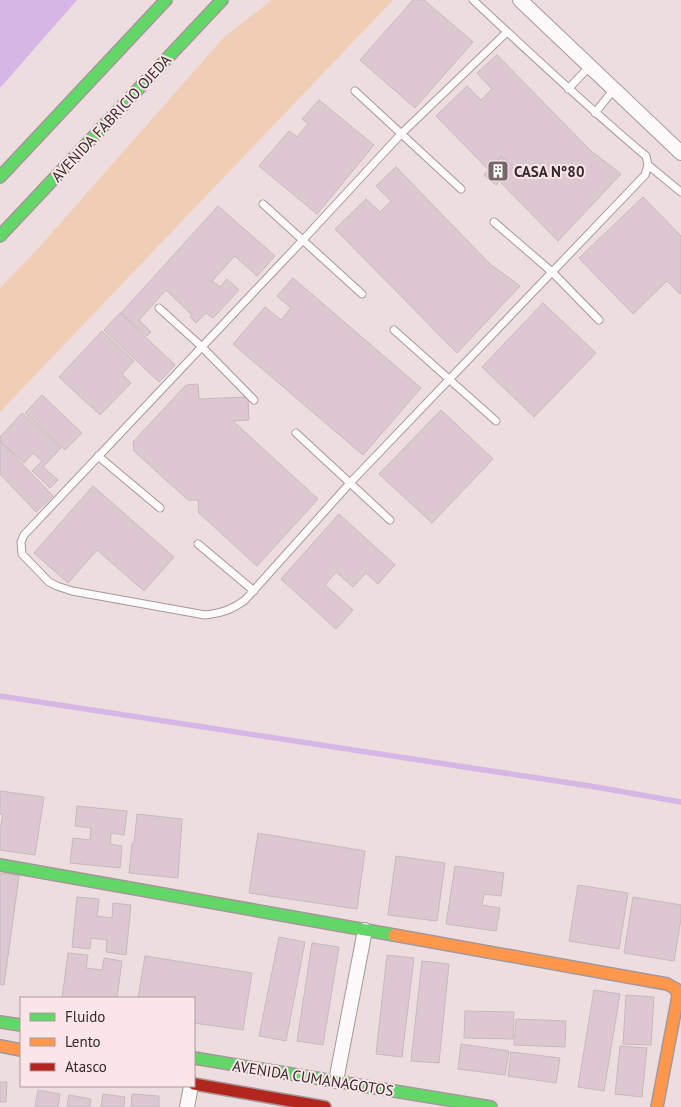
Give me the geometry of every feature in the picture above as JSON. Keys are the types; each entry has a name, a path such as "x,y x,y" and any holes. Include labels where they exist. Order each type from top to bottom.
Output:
{"street":[{"path":"0,177 166,0"},
{"path":"520,0 681,153"},
{"name":"AVENIDA FABRICIO OJEDA","path":"0,236 222,1"},
{"path":"0,865 667,984 676,989 678,996 657,1107"},
{"path":"336,1081 366,930"},
{"path":"0,1022 20,1026"},
{"path":"0,1046 20,1050"},
{"name":"AVENIDA CUMANAGOTOS","path":"195,1058 491,1107"},
{"name":"AVENIDA CUMANAGOTOS","path":"195,1084 325,1107"},
{"path":"187,1107 191,1087"}],"lane":[{"path":"473,0 568,89 646,156 648,165 645,175 350,483 254,591 235,608 205,615 72,591 49,582 22,554 24,534 401,134 507,32"},
{"path":"568,89 590,66"},
{"path":"595,113 614,89"},
{"path":"355,90 461,189"},
{"path":"648,165 681,192"},
{"path":"263,204 362,294"},
{"path":"494,222 552,272 599,320"},
{"path":"159,308 201,346 254,400"},
{"path":"394,330 496,421"},
{"path":"296,433 390,520"},
{"path":"98,456 160,508"},
{"path":"198,544 254,591"}],"shaded area":[{"path":"0,0 77,0 0,88"},
{"path":"272,0 393,0 0,412 0,288 35,252 225,36"}],"building":[{"path":"413,0 424,0 473,42 415,108 360,60"},
{"path":"497,55 591,151 621,174 558,241 436,116 467,86 481,100 492,89 477,73"},
{"path":"319,100 374,145 317,214 259,166 289,131 297,137 308,124 302,119"},
{"name":"CASA N°80","path":"501,156 513,167 496,185 484,175"},
{"path":"396,167 490,264 520,286 457,353 335,229 366,199 380,212 391,201 376,186"},
{"path":"643,197 681,236 681,293 667,281 633,314 579,258"},
{"path":"218,206 275,256 257,276 235,256 212,281 220,287 227,279 239,290 213,318 206,313 196,323 190,317 192,315 166,290 139,320 151,332 147,336 121,313"},
{"path":"293,278 421,388 363,455 233,344 265,307 281,320 291,308 277,296"},
{"path":"543,303 596,353 534,417 482,367"},
{"path":"120,313 175,365 159,382 104,330"},
{"path":"102,331 134,361 122,374 131,383 100,415 59,377"},
{"path":"198,384 199,399 248,397 249,420 233,421 318,499 257,566 199,513 198,500 188,500 134,451 133,442 186,385"},
{"path":"42,395 82,433 65,450 25,413"},
{"path":"441,410 493,459 432,523 379,474"},
{"path":"22,413 61,448 43,467 58,480 50,488 32,471 42,461 33,453 24,463 0,441 0,437"},
{"path":"0,441 53,496 36,512 0,474"},
{"path":"93,486 174,557 144,591 97,550 68,583 34,553"},
{"path":"339,514 395,565 378,584 366,573 353,587 336,572 325,585 353,610 336,629 281,579"},
{"path":"0,791 44,797 35,855 0,850 0,825 3,814 0,814"},
{"path":"77,806 127,811 124,835 111,833 110,844 122,846 120,868 70,863 73,838 90,840 91,828 75,826"},
{"path":"137,814 182,819 178,878 129,873"},
{"path":"258,833 365,851 357,909 249,893"},
{"path":"396,856 445,863 437,921 388,915"},
{"path":"455,866 504,873 501,896 484,894 482,905 500,908 496,931 446,924"},
{"path":"0,873 19,876 4,985 0,984"},
{"path":"578,885 628,893 619,949 569,941"},
{"path":"77,897 99,899 97,916 112,918 113,903 131,905 126,955 106,952 107,940 91,938 90,949 72,947"},
{"path":"633,897 681,905 681,919 674,961 624,953"},
{"path":"279,937 305,942 286,1041 259,1036"},
{"path":"312,943 339,947 323,1045 297,1041"},
{"path":"68,953 88,955 86,968 102,970 104,958 122,961 117,997 62,997"},
{"path":"387,955 414,958 402,1057 376,1054"},
{"path":"145,956 252,973 243,1030 195,1023 195,997 138,997"},
{"path":"422,961 449,964 439,1063 411,1061"},
{"path":"594,990 620,994 604,1091 578,1087"},
{"path":"626,995 654,997 651,1045 623,1044"},
{"path":"465,1011 514,1012 513,1039 464,1038"},
{"path":"516,1019 566,1021 565,1047 514,1045"},
{"path":"461,1044 509,1051 505,1075 458,1069"},
{"path":"620,1046 647,1048 642,1097 615,1094"},
{"path":"511,1052 560,1058 556,1083 508,1076"},
{"path":"0,1082 7,1082 6,1102 0,1102"},
{"path":"38,1090 60,1094 58,1107 35,1107"},
{"path":"103,1094 125,1097 124,1107 101,1107"},
{"path":"132,1094 159,1096 159,1107 131,1107"},
{"path":"69,1095 91,1099 90,1107 67,1107"}],"waterway":[{"path":"0,696 596,787 681,802"}],"traffic: fast":[{"path":"0,177 166,0"},
{"path":"0,236 222,0"},
{"path":"0,865 394,935"},
{"path":"0,1022 20,1025"},
{"path":"195,1058 491,1107"}],"traffic: slow":[{"path":"394,935 667,984 676,989 678,996 657,1107"},
{"path":"0,1046 20,1050"}],"traffic: jam":[{"path":"195,1084 325,1107"}],"place":[{"name":"CASA N°80","path":"498,171"}]}
